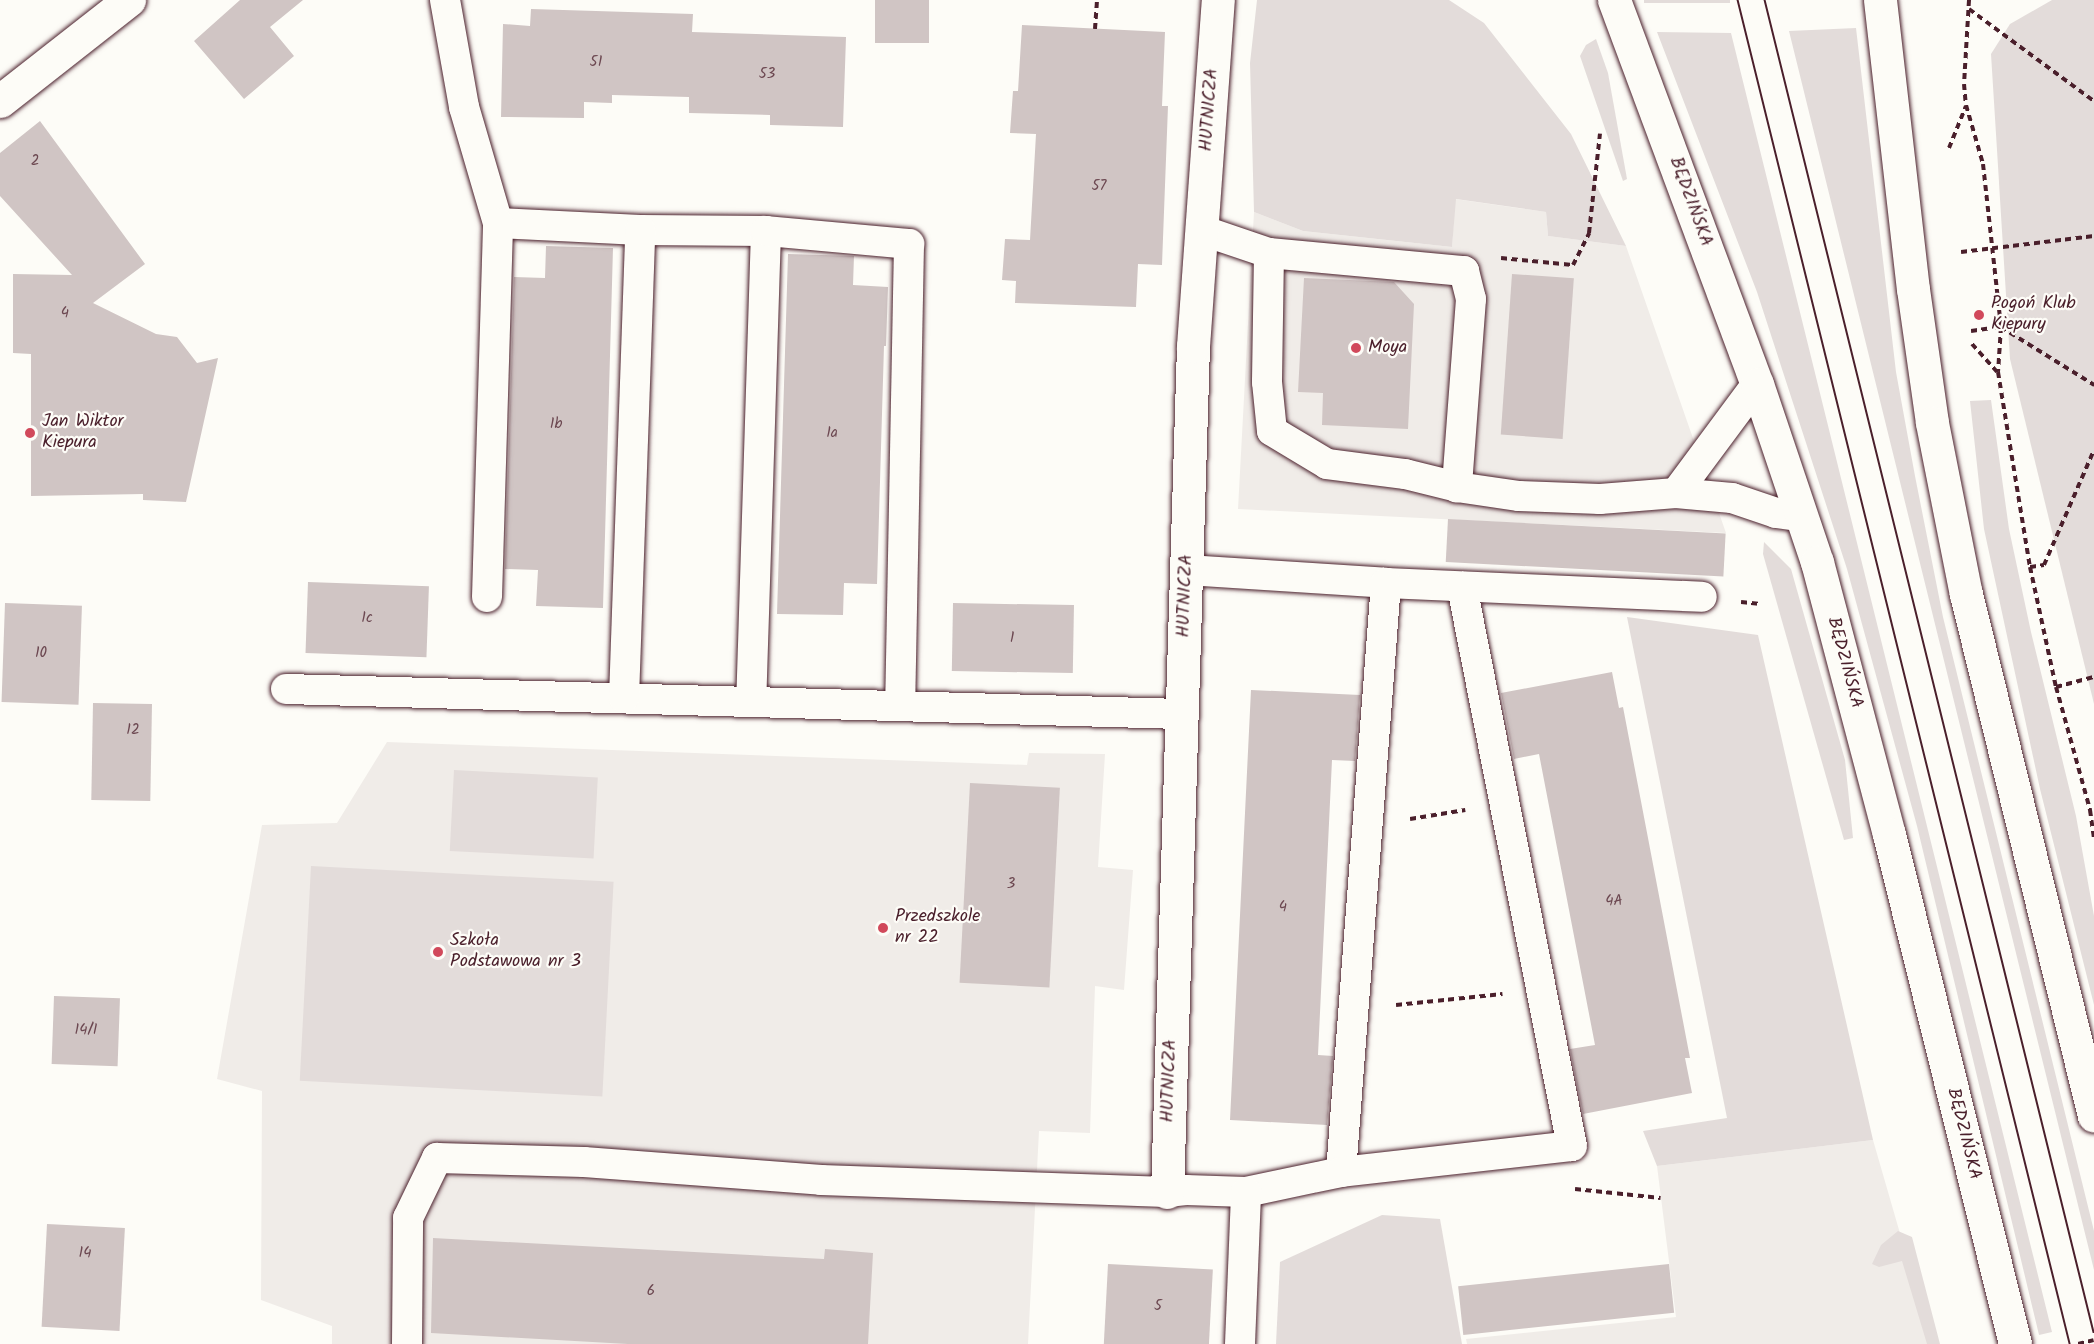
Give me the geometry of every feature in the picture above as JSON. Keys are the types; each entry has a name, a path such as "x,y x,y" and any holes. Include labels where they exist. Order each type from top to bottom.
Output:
{"street":[{"path":"0,101 129,0"},
{"name":"HUTNICZA","path":"1167,1192 1193,346 1218,0"},
{"name":"BĘDZIŃSKA","path":"1614,0 1757,384 1803,517 1889,834 2015,1344"},
{"path":"1881,0 1913,289 1932,423 1966,594 2094,1116"}],"lane":[{"path":"445,0 464,107 498,223 487,597"},
{"path":"498,223 640,230 766,231 909,244 900,706"},
{"path":"624,698 640,230"},
{"path":"1201,230 1269,253 1464,271 1471,299 1457,487"},
{"path":"751,702 766,231"},
{"path":"1269,253 1267,382 1272,431 1327,464 1405,474 1457,487 1519,495 1600,500 1676,493 1732,498 1776,513 1803,517"},
{"path":"1676,493 1757,384"},
{"path":"1187,570 1462,587 1702,597"},
{"path":"1341,1172 1386,583"},
{"path":"407,1344 408,1218 437,1158 584,1162 821,1180 1167,1192 1186,1190 1246,1192 1341,1172 1572,1146 1462,587"},
{"path":"286,689 1181,714"},
{"path":"1240,1344 1246,1192"}],"path":[{"path":"1095,29 1097,0"},
{"path":"1969,0 1964,66 1966,105 1983,164 2001,327 1998,372 2030,567 2056,687 2084,786 2094,840"},
{"path":"1969,9 2094,101"},
{"path":"1948,148 1966,105"},
{"path":"1464,271 1502,258 1573,265 1589,233 1600,134"},
{"path":"1961,252 2094,236"},
{"path":"1971,331 2001,327 2094,385"},
{"path":"1972,344 1998,372"},
{"path":"2030,567 2044,565 2094,450"},
{"path":"2056,687 2094,677"},
{"path":"1366,826 1504,804"},
{"path":"1353,1010 1541,990"},
{"path":"1567,1188 1661,1198"},
{"path":"2078,1344 2094,1340"}],"shaded area":[{"path":"1257,0 1449,0 1484,23 1571,134 1626,246 1548,236 1546,212 1456,199 1452,247 1303,231 1254,212 1250,63"},
{"path":"1644,0 1730,0 1730,3 1644,3"},
{"path":"2052,0 2094,0 2094,704 2010,359 1991,54 2010,24"},
{"path":"1856,28 1896,372 1915,476 1943,617 2094,1231 2094,1270 1789,31"},
{"path":"1657,32 1731,33 2052,1332 2039,1335 1917,826 1847,569 1757,292"},
{"path":"1596,39 1608,73 1627,179 1623,181 1580,56 1586,45"},
{"path":"1455,199 1546,212 1548,236 1626,246 1726,533 1238,509 1254,212 1303,231 1452,247"},
{"path":"1991,400 2009,529 2031,632 2076,816 2094,916 2094,1005 2040,789 1984,529 1970,401"},
{"path":"1764,542 1791,569 1845,760 1853,838 1844,840 1763,554"},
{"path":"1627,617 1758,635 1873,1140 1657,1166 1643,1131 1727,1118"},
{"name":"Szkoła Podstawowa nr 3","path":"387,742 1027,765 1029,753 1105,754 1098,867 1133,870 1124,990 1095,986 1090,1133 1039,1131 1028,1344 332,1344 332,1326 261,1300 262,1091 217,1079 262,825 337,823"},
{"path":"454,770 598,778 594,858 450,851"},
{"path":"311,866 614,882 602,1097 300,1081"},
{"path":"1873,1140 1932,1344 1467,1344 1466,1339 1676,1317 1657,1166"},
{"path":"1382,1215 1440,1219 1462,1344 1276,1344 1280,1262"},
{"path":"1898,1231 1912,1237 1940,1344 1927,1344 1902,1261 1879,1267 1872,1264 1881,1245"}],"building":[{"path":"240,0 303,0 270,27 294,56 244,99 194,41"},
{"path":"875,0 929,0 929,43 875,43"},
{"path":"531,9 693,14 692,32 846,37 843,127 770,125 770,115 689,113 689,97 612,95 612,103 584,102 584,118 501,117 503,24 530,26"},
{"path":"1022,25 1165,32 1162,106 1168,106 1162,265 1138,264 1136,307 1015,303 1016,281 1002,280 1005,239 1030,240 1036,134 1010,133 1013,91 1018,91"},
{"path":"40,121 145,264 93,303 156,334 177,337 197,363 218,358 186,502 143,500 143,494 31,496 31,354 13,353 13,274 72,275 0,196 0,153"},
{"path":"546,246 613,248 603,608 536,606 538,570 505,569 514,277 545,278"},
{"path":"788,254 854,256 853,285 888,287 886,346 884,346 877,584 844,583 843,615 777,614"},
{"path":"1512,274 1574,278 1563,439 1501,435"},
{"name":"Moya","path":"1304,278 1394,282 1414,304 1408,429 1322,425 1323,393 1298,392"},
{"path":"1448,519 1726,534 1723,576 1446,562"},
{"path":"308,582 429,586 426,657 306,653"},
{"path":"5,603 82,606 78,705 2,702"},
{"path":"953,603 1074,605 1073,673 952,671"},
{"path":"1612,672 1619,708 1623,707 1690,1058 1685,1058 1692,1093 1583,1114 1570,1049 1595,1045 1539,754 1514,759 1501,693"},
{"path":"1251,690 1360,695 1355,761 1332,760 1318,1055 1333,1056 1327,1125 1230,1120"},
{"path":"93,703 152,704 150,801 91,800"},
{"path":"970,783 1060,788 1049,987 960,983"},
{"path":"54,996 120,998 118,1066 52,1064"},
{"path":"47,1224 125,1228 120,1331 42,1327"},
{"path":"433,1238 824,1259 825,1249 873,1253 868,1344 628,1344 431,1333"},
{"path":"1108,1264 1213,1269 1209,1344 1104,1344"},
{"path":"1669,1264 1674,1313 1463,1335 1458,1286"}],"tram line":[{"path":"1738,0 2070,1344"},
{"path":"1765,0 2094,1332"}],"place":[{"name":"Pogoń Klub Kiepury","path":"1979,315"},
{"name":"Moya","path":"1356,348"},
{"name":"Jan Wiktor Kiepura","path":"30,433"},
{"name":"Przedszkole nr 22","path":"883,928"},
{"name":"Szkoła Podstawowa nr 3","path":"438,952"}]}
